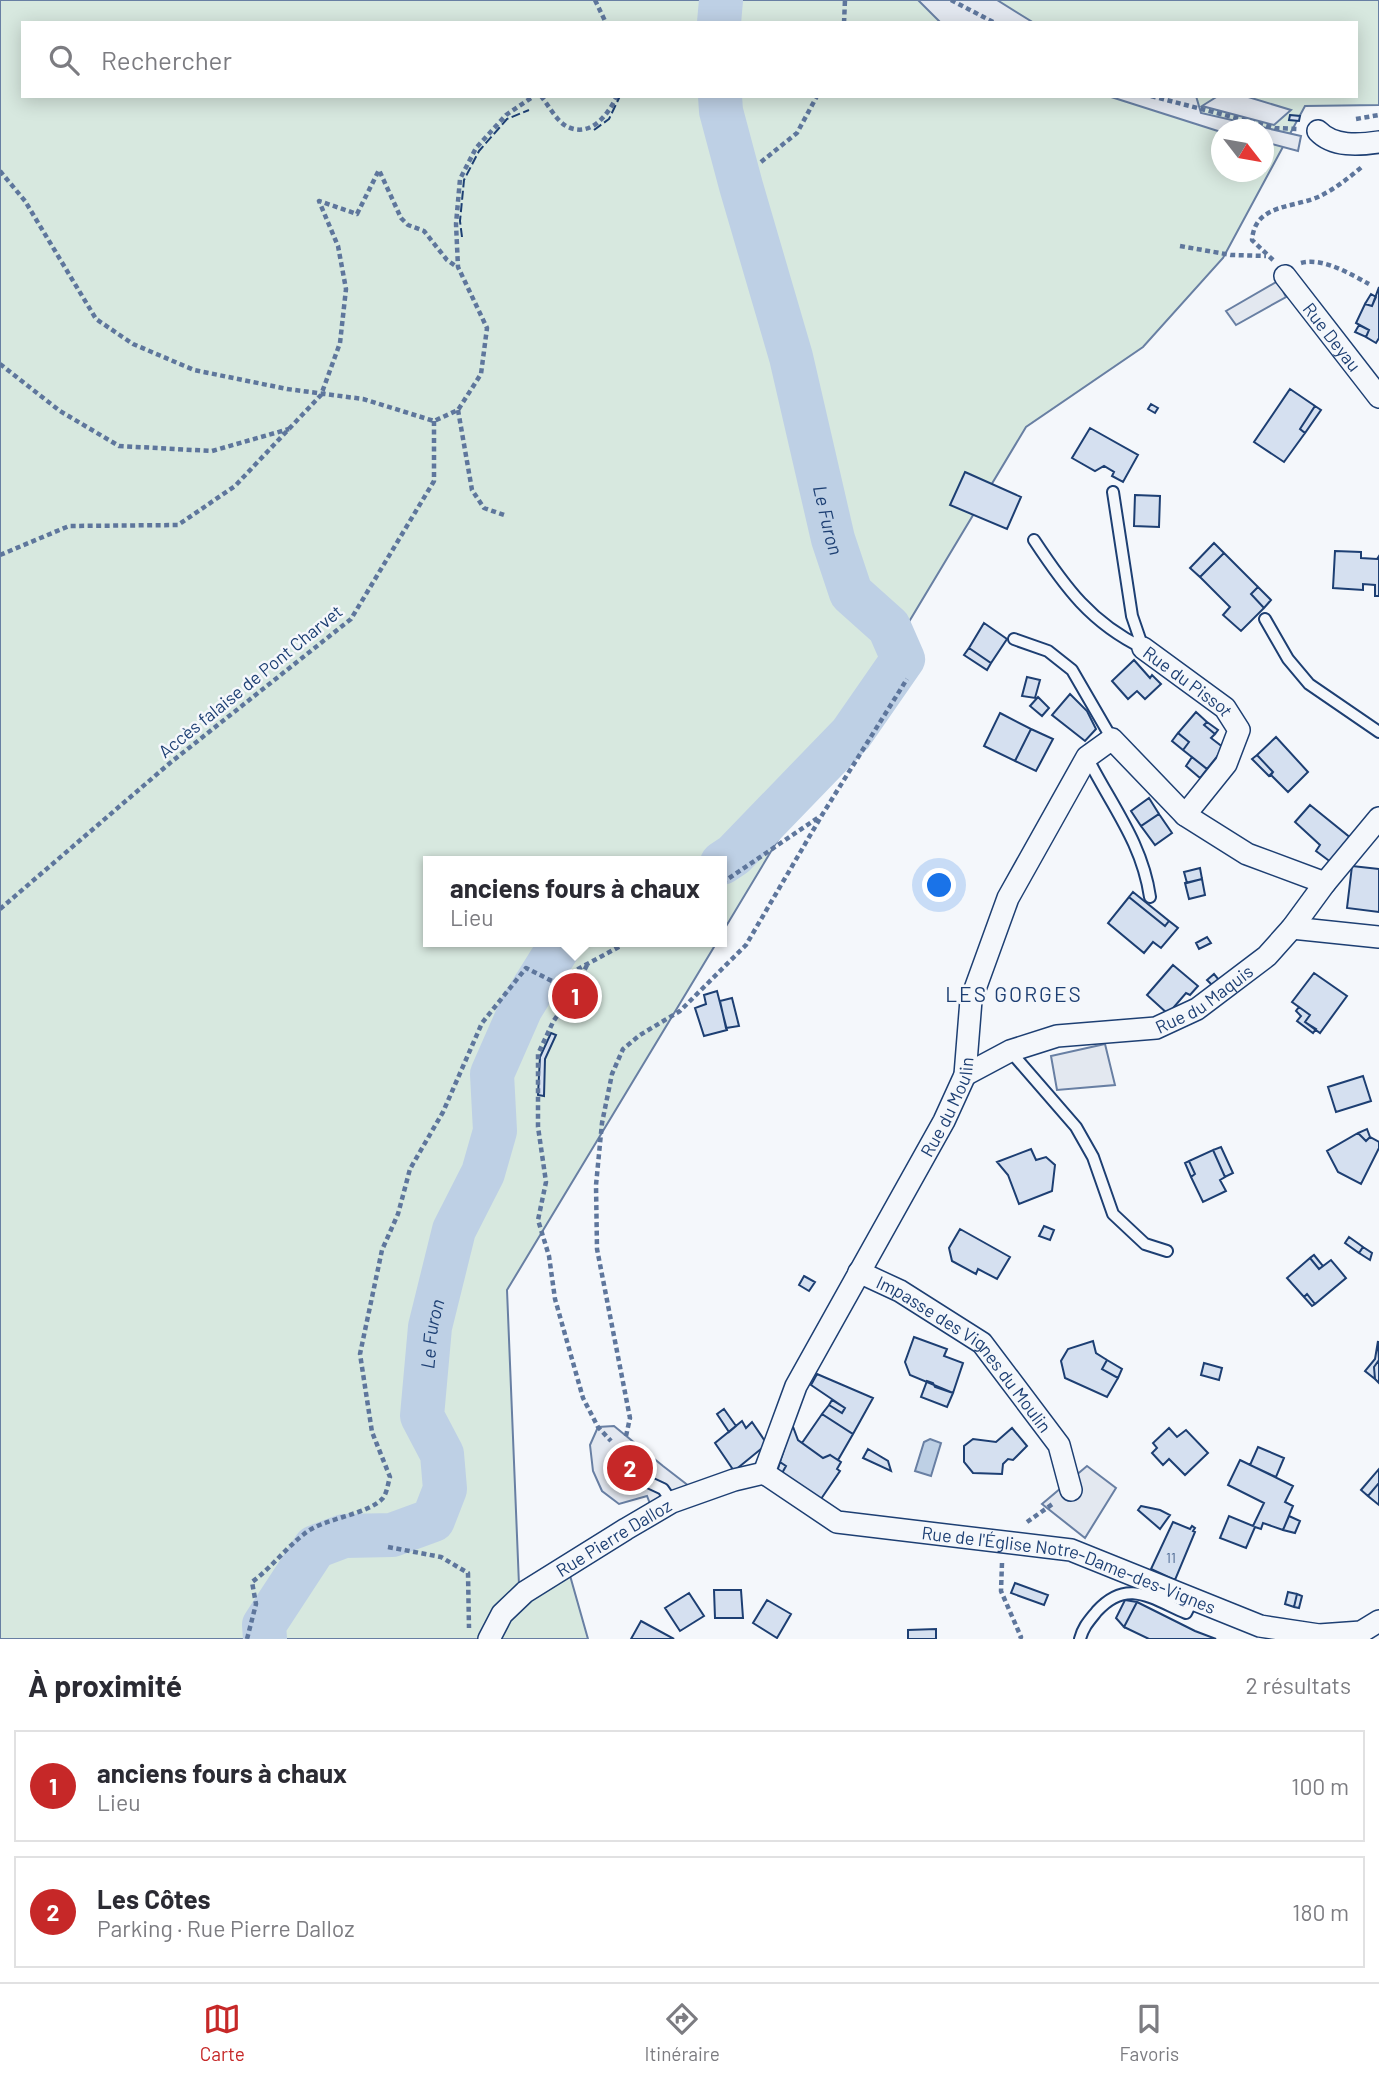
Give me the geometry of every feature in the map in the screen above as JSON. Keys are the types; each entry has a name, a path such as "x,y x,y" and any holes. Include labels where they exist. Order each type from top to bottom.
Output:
{"street":[{"path":"1318,131 1324,137 1341,144 1374,150"},
{"name":"Rue Deyau","path":"1285,276 1379,397"},
{"name":"Rue du Pissot","path":"1143,648 1225,708 1239,730 1226,764 1185,815"},
{"path":"1112,739 1185,815 1247,854 1325,883"},
{"name":"Rue du Moulin","path":"764,1473 796,1386 944,1121 965,1074 971,1000 1008,898 1087,757 1112,739"},
{"name":"Rue du Maquis","path":"965,1074 1010,1051 1058,1036 1156,1028 1197,1009 1267,956 1379,818"},
{"path":"1292,928 1379,937"},
{"name":"Impasse des Vignes du Moulin","path":"859,1272 900,1291 982,1343 1059,1445 1071,1490"},
{"name":"Rue Pierre Dalloz","path":"489,1639 502,1614 525,1592 672,1502 734,1480 764,1473"},
{"name":"Rue de l'Église Notre-Dame-des-Vignes","path":"764,1473 836,1522 1071,1550 1260,1626 1319,1635 1361,1632 1379,1621"}],"lane":[{"name":"Rue du Pissot","path":"1113,492 1132,617 1143,648"},
{"path":"1034,540 1083,607 1120,637 1143,648"},
{"path":"1265,619 1288,659 1309,684 1379,732"},
{"path":"1014,639 1048,651 1072,670 1112,739"},
{"path":"1087,757 1122,817 1147,872 1150,897"},
{"path":"1010,1051 1076,1127 1093,1157 1113,1214 1145,1244 1167,1251"},
{"path":"621,1451 633,1475 663,1489 672,1502"},
{"path":"1080,1639 1084,1626 1110,1597 1128,1592 1144,1595 1186,1612 1193,1599"}],"path":[{"path":"595,0 605,21"},
{"path":"951,0 991,21"},
{"path":"844,21 845,1"},
{"path":"0,171 24,201 96,319 133,344 194,370 321,395 363,399 434,421 458,410 481,374 487,328 458,267 456,224 460,180 476,148 506,115 531,98"},
{"path":"543,98 560,121 568,127 578,129 592,127 607,115 616,98"},
{"path":"761,163 797,133 816,98"},
{"path":"1159,98 1275,128 1318,131"},
{"path":"1369,284 1310,261 1297,265 1285,276 1252,240 1253,228 1261,217 1321,196 1374,150"},
{"path":"0,555 69,526 178,525 234,486 321,395 340,343 346,289 338,246 319,201 357,214 379,170 401,218 408,225 424,231 447,260 458,267"},
{"path":"1180,246 1231,255 1267,256"},
{"path":"0,364 60,411 119,446 212,451 290,429"},
{"path":"458,410 472,490 484,508 504,515"},
{"name":"Accès falaise de Pont Charvet","path":"0,909 170,764 351,619 434,481 434,421"},
{"path":"621,1451 630,1418 597,1249 596,1185 602,1123 612,1074 623,1049 640,1035 680,1011 746,945 822,814 907,679"},
{"path":"727,880 822,814"},
{"path":"247,1639 256,1604 252,1582 271,1568 305,1532 370,1507 383,1497 390,1477 372,1432 360,1354 382,1250 398,1214 410,1169 443,1112 482,1023 526,968 554,982 619,947"},
{"path":"587,965 575,989 553,1021 538,1054 538,1127 545,1182 538,1220 549,1256 555,1299 583,1398 598,1427 621,1451"},
{"path":"388,1547 441,1557 468,1573 469,1629"},
{"path":"1003,1559 1001,1591 1020,1639"}],"shaded area":[{"path":"0,0 1379,0 1379,105 1305,106 1274,163 1274,119 1211,119 1211,182 1264,182 1223,258 1143,347 1026,427 727,925 727,856 423,856 423,947 714,947 507,1290 519,1585 479,1639 0,1639"},
{"path":"918,0 997,0 1031,21 939,21"},
{"path":"1114,98 1197,98 1201,113 1227,119 1211,119 1211,129"},
{"path":"1215,98 1252,98 1291,110 1274,125 1274,119 1251,119 1202,106"},
{"path":"1274,130 1301,136 1298,151 1274,145"},
{"path":"1278,281 1286,297 1236,325 1226,311"},
{"path":"1105,1044 1115,1085 1057,1090 1051,1056"},
{"path":"614,1426 698,1493 654,1514 647,1496 619,1504 602,1491 593,1471 590,1445 598,1427"},
{"path":"1087,1466 1116,1488 1085,1538 1042,1504"},
{"path":"569,1572 588,1639 497,1639 523,1602"}],"water":[{"path":"930,1439 941,1443 931,1476 915,1471 924,1442"}],"building":[{"path":"1290,115 1300,116 1299,121 1289,120"},
{"path":"1379,287 1379,338 1376,343 1366,337 1369,330 1356,323 1365,304 1372,306"},
{"path":"1371,294 1376,297 1372,306 1365,304"},
{"path":"1359,325 1369,330 1366,337 1355,332"},
{"path":"1290,389 1315,406 1300,429 1305,433 1284,462 1254,442"},
{"path":"1151,404 1158,408 1155,413 1148,409"},
{"path":"1315,406 1321,410 1305,433 1300,429"},
{"path":"1090,428 1138,455 1123,482 1112,476 1114,472 1104,466 1095,471 1072,458"},
{"path":"965,472 1021,497 1007,529 950,505"},
{"path":"1135,495 1160,496 1159,527 1134,526"},
{"path":"1214,543 1224,553 1200,577 1190,568"},
{"path":"1335,551 1361,552 1361,558 1377,559 1379,556 1379,596 1375,596 1375,585 1363,584 1363,590 1333,588"},
{"path":"1224,553 1258,587 1251,594 1264,608 1241,631 1223,615 1230,607 1200,577"},
{"path":"1258,587 1271,600 1264,608 1251,594"},
{"path":"984,623 1007,639 991,663 969,648"},
{"path":"969,648 991,663 987,670 964,655"},
{"path":"1134,660 1150,678 1152,675 1161,684 1145,699 1137,691 1128,699 1112,681"},
{"path":"1027,677 1040,680 1035,698 1022,696"},
{"path":"1070,694 1087,711 1096,729 1085,741 1052,715"},
{"path":"1038,697 1049,708 1042,716 1030,706"},
{"path":"1196,712 1207,722 1204,725 1215,734 1211,738 1224,748 1207,769 1183,750 1189,742 1178,733"},
{"path":"1000,713 1031,729 1015,761 984,746"},
{"path":"1207,722 1218,730 1215,734 1204,725"},
{"path":"1031,729 1053,739 1036,771 1015,761"},
{"path":"1178,733 1189,742 1183,750 1172,741"},
{"path":"1276,737 1308,772 1288,792 1271,775 1273,772 1257,755"},
{"path":"1257,755 1273,772 1269,776 1252,759"},
{"path":"1192,757 1207,769 1200,778 1186,766"},
{"path":"1149,798 1159,814 1141,826 1131,811"},
{"path":"1310,805 1352,839 1332,863 1316,851 1320,845 1295,822"},
{"path":"1159,814 1172,833 1155,845 1141,826"},
{"path":"1352,866 1379,869 1379,912 1347,908"},
{"path":"1200,868 1202,879 1187,883 1184,872"},
{"path":"1202,879 1205,895 1189,899 1185,883"},
{"path":"1133,892 1169,921 1165,926 1129,897"},
{"path":"1129,897 1165,926 1169,921 1178,928 1161,948 1153,942 1144,953 1108,923"},
{"path":"1207,937 1211,943 1199,949 1196,943"},
{"path":"1173,965 1198,986 1190,995 1186,993 1168,1014 1147,995"},
{"path":"1314,973 1347,996 1320,1033 1305,1022 1310,1015 1292,1002"},
{"path":"1214,974 1219,980 1212,985 1207,980"},
{"path":"717,991 727,1030 704,1036 695,1008 706,1004 704,995"},
{"path":"732,998 739,1026 726,1028 720,1001"},
{"path":"1299,1007 1310,1015 1305,1022 1316,1029 1313,1033 1297,1021 1301,1016 1296,1011"},
{"path":"551,1033 556,1035 545,1059 544,1096 538,1095 540,1057"},
{"path":"1363,1076 1371,1101 1336,1112 1328,1087"},
{"path":"1367,1129 1370,1137 1366,1141 1358,1133"},
{"path":"1358,1133 1366,1141 1370,1137 1379,1142 1379,1148 1361,1184 1338,1172 1327,1151"},
{"path":"1221,1147 1233,1173 1225,1177 1213,1150"},
{"path":"1031,1149 1036,1160 1046,1157 1055,1165 1052,1191 1019,1204 1008,1175 997,1162"},
{"path":"1213,1150 1225,1177 1220,1180 1226,1191 1203,1202 1191,1177 1195,1174 1189,1161"},
{"path":"1189,1161 1195,1174 1191,1177 1185,1163"},
{"path":"1044,1226 1054,1230 1050,1240 1039,1236"},
{"path":"960,1229 1010,1257 997,1279 978,1269 976,1274 952,1261 949,1248"},
{"path":"1349,1237 1363,1247 1359,1253 1345,1243"},
{"path":"1363,1247 1372,1253 1370,1260 1359,1253"},
{"path":"1314,1255 1323,1266 1319,1269 1310,1258"},
{"path":"1310,1258 1319,1269 1331,1260 1346,1278 1315,1304 1307,1294 1304,1297 1287,1278"},
{"path":"804,1276 815,1282 809,1291 799,1285"},
{"path":"1307,1294 1315,1304 1312,1306 1304,1297"},
{"path":"914,1337 947,1349 944,1356 963,1363 953,1393 910,1375 905,1362"},
{"path":"1093,1341 1096,1353 1107,1360 1102,1369 1118,1378 1107,1397 1065,1378 1061,1361 1068,1349"},
{"path":"1378,1341 1379,1360 1374,1367 1375,1379 1365,1371 1375,1359"},
{"path":"1107,1360 1122,1369 1118,1378 1102,1369"},
{"path":"1379,1360 1379,1383 1375,1379 1374,1367"},
{"path":"1204,1363 1222,1368 1219,1380 1201,1375"},
{"path":"817,1374 873,1398 853,1434 822,1414 829,1405 842,1413 845,1408 811,1385"},
{"path":"927,1381 953,1393 947,1407 921,1397"},
{"path":"832,1400 845,1408 842,1413 829,1405"},
{"path":"724,1409 736,1426 729,1432 717,1414"},
{"path":"822,1414 853,1434 838,1460 830,1455 823,1458 802,1443"},
{"path":"742,1421 746,1428 752,1422 767,1444 734,1471 715,1443"},
{"path":"792,1424 798,1440 823,1458 830,1455 841,1462 837,1469 840,1471 821,1499 781,1475 786,1466 780,1462"},
{"path":"1012,1428 1027,1446 1013,1460 1008,1459 1003,1464 1002,1474 973,1473 964,1462 964,1446 973,1439 996,1442"},
{"path":"1169,1428 1177,1437 1186,1430 1208,1453 1185,1475 1169,1459 1163,1465 1152,1453 1157,1448 1153,1443"},
{"path":"1258,1447 1284,1458 1276,1477 1250,1465"},
{"path":"868,1449 888,1461 891,1471 863,1458"},
{"path":"1240,1460 1293,1486 1285,1502 1293,1506 1283,1530 1263,1523 1261,1529 1255,1527 1246,1548 1220,1538 1229,1516 1253,1526 1264,1503 1228,1485"},
{"path":"780,1462 786,1466 781,1475 777,1472"},
{"path":"1379,1469 1379,1483 1368,1496 1361,1490"},
{"path":"1379,1483 1379,1505 1368,1496"},
{"path":"1141,1506 1170,1515 1160,1529 1138,1510"},
{"path":"1289,1516 1300,1521 1295,1533 1283,1530"},
{"path":"1173,1522 1190,1529 1192,1526 1195,1528 1175,1580 1151,1569"},
{"path":"1015,1583 1048,1595 1044,1605 1011,1593"},
{"path":"714,1590 741,1590 743,1618 715,1618"},
{"path":"1288,1592 1297,1594 1294,1607 1285,1604"},
{"path":"689,1593 704,1616 680,1631 665,1608"},
{"path":"1297,1594 1302,1596 1299,1608 1294,1607"},
{"path":"767,1600 791,1614 777,1638 753,1623"},
{"path":"1125,1600 1137,1602 1124,1627 1116,1618"},
{"path":"1137,1602 1216,1639 1149,1639 1124,1627"},
{"path":"641,1621 674,1639 631,1639"},
{"path":"936,1629 936,1639 908,1639 908,1630"}],"waterway":[{"name":"Le Furon","path":"719,21 721,0"},
{"name":"Le Furon","path":"720,98 721,111 741,186 791,357 833,539 851,593 889,627 903,659 851,734 727,860"},
{"name":"Le Furon","path":"265,1639 264,1625 315,1547 344,1536 392,1535 433,1520 445,1489 442,1454 422,1416 430,1327 454,1230 483,1173 495,1131 492,1074 521,1008 559,947"},
{"path":"518,992 528,997"}],"fence":[{"path":"594,130 609,119 619,98"},
{"path":"462,237 460,221 464,180 479,151 507,119 529,110"}],"place":[{"name":"anciens fours à chaux","path":"575,996"},
{"name":"Les Côtes","path":"630,1468"}],"district":[{"name":"LES GORGES","path":"1014,993"}]}
